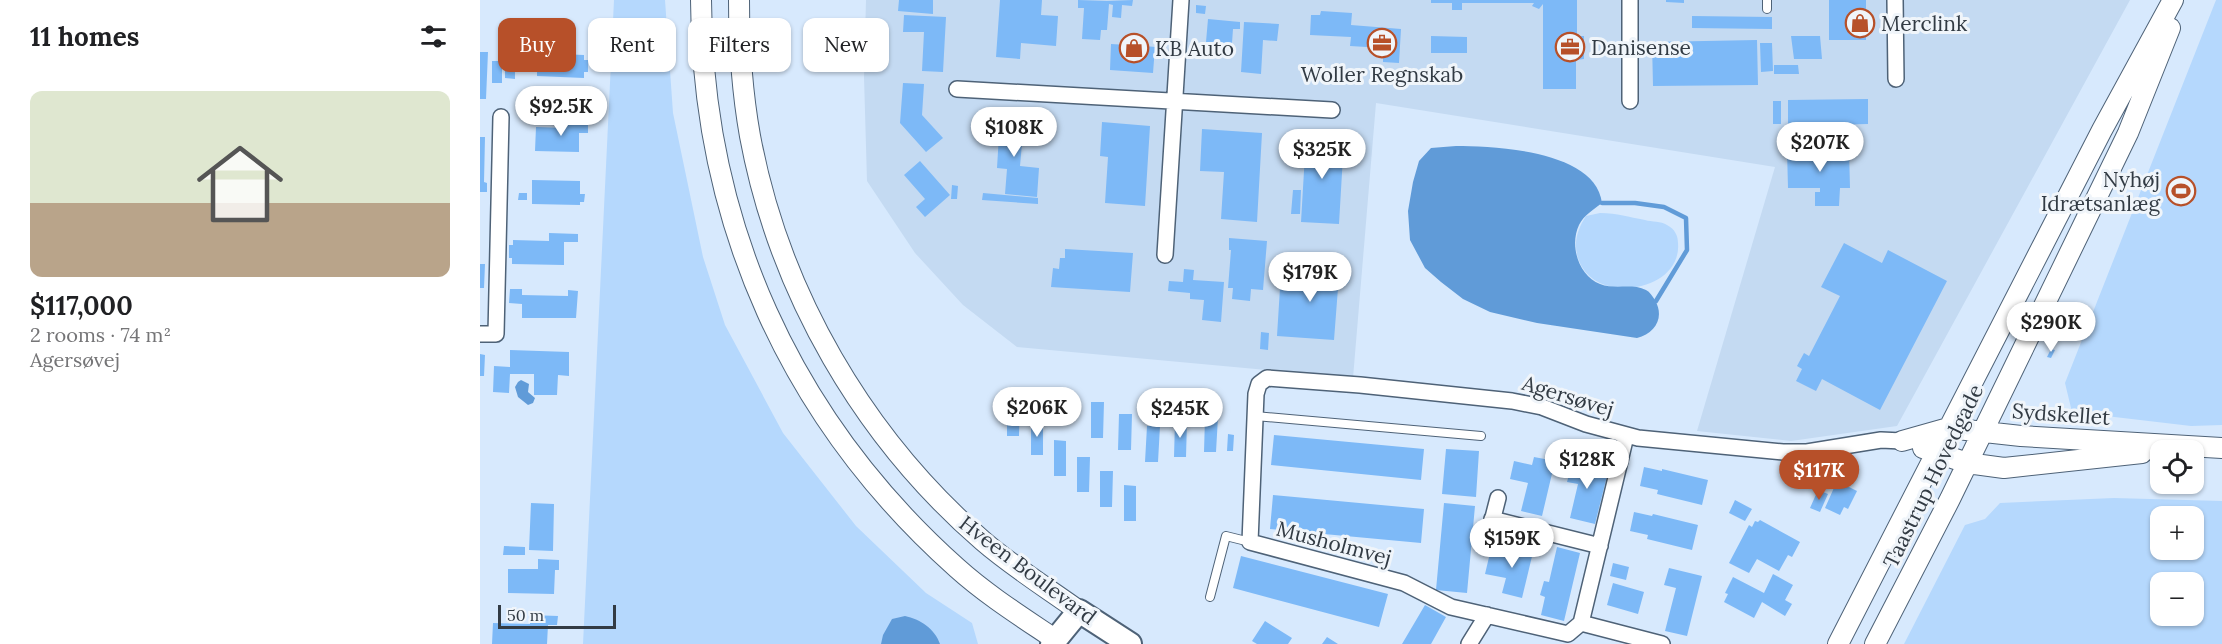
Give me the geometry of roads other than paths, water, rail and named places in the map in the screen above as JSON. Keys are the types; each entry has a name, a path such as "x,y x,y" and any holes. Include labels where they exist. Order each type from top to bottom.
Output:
{"main road":[{"path":"1056,643 1079,611"},
{"name":"Hveen Boulevard","path":"1079,611 1102,637 1130,644"}],"street":[{"name":"Hveen Boulevard","path":"701,0 706,95 713,145 729,214 751,277 792,363 817,407 854,459 913,526 958,570 1056,643"},
{"name":"Hveen Boulevard","path":"739,0 744,90 753,147 766,205 783,254 818,334 848,384 881,432 940,501 984,542 1079,611"},
{"path":"1165,255 1181,0"},
{"path":"1630,0 1630,102"},
{"path":"1895,0 1896,79"},
{"name":"Taastrup Hovedgade","path":"1838,644 2102,130 2173,0"},
{"name":"Taastrup Hovedgade","path":"1875,644 1967,463 2128,133 2182,0"},
{"path":"957,89 1332,110"},
{"path":"480,334 496,334 501,117"},
{"name":"Agersøvej","path":"1258,384 1268,378 1512,400 1542,407 1626,436 1783,452 1807,452 1881,440 1902,441"},
{"name":"Musholmvej","path":"1258,384 1250,542 1404,584 1450,607 1568,634 1581,623"},
{"name":"Sydskellet","path":"1902,441 1948,428 2150,445"},
{"path":"1626,436 1581,623 1662,644"},
{"name":"Sydskellet","path":"1902,441 1967,463 2004,468 2150,452"},
{"name":"Sydskellet","path":"2204,448 2222,448"},
{"path":"1488,537 1498,498"},
{"path":"1492,519 1600,546"},
{"path":"1469,644 1487,615"}],"lane":[{"path":"1767,0 1767,9"},
{"path":"1255,416 1480,436"},
{"path":"1210,597 1226,536 1250,542"}],"water":[{"path":"1456,146 1518,150 1564,162 1582,172 1596,186 1602,203 1583,218 1576,233 1576,251 1581,267 1586,274 1600,284 1635,287 1649,292 1655,300 1659,313 1653,329 1637,338 1537,323 1490,312 1463,299 1425,268 1410,240 1408,211 1413,182 1419,161 1431,148"},
{"path":"521,380 529,384 528,392 535,398 533,403 528,405 518,397 515,387"},
{"path":"905,616 926,626 935,634 940,644 881,644 892,619"}],"waterway":[{"path":"1602,203 1635,203 1664,207 1686,218 1687,250 1656,301"}],"place":[{"name":"Merclink","path":"1860,23"},
{"name":"Woller Regnskab","path":"1382,43"},
{"name":"Danisense","path":"1570,47"},
{"name":"KB Auto","path":"1134,48"},
{"name":"Nyhøj Idrætsanlæg","path":"2181,191"}]}
